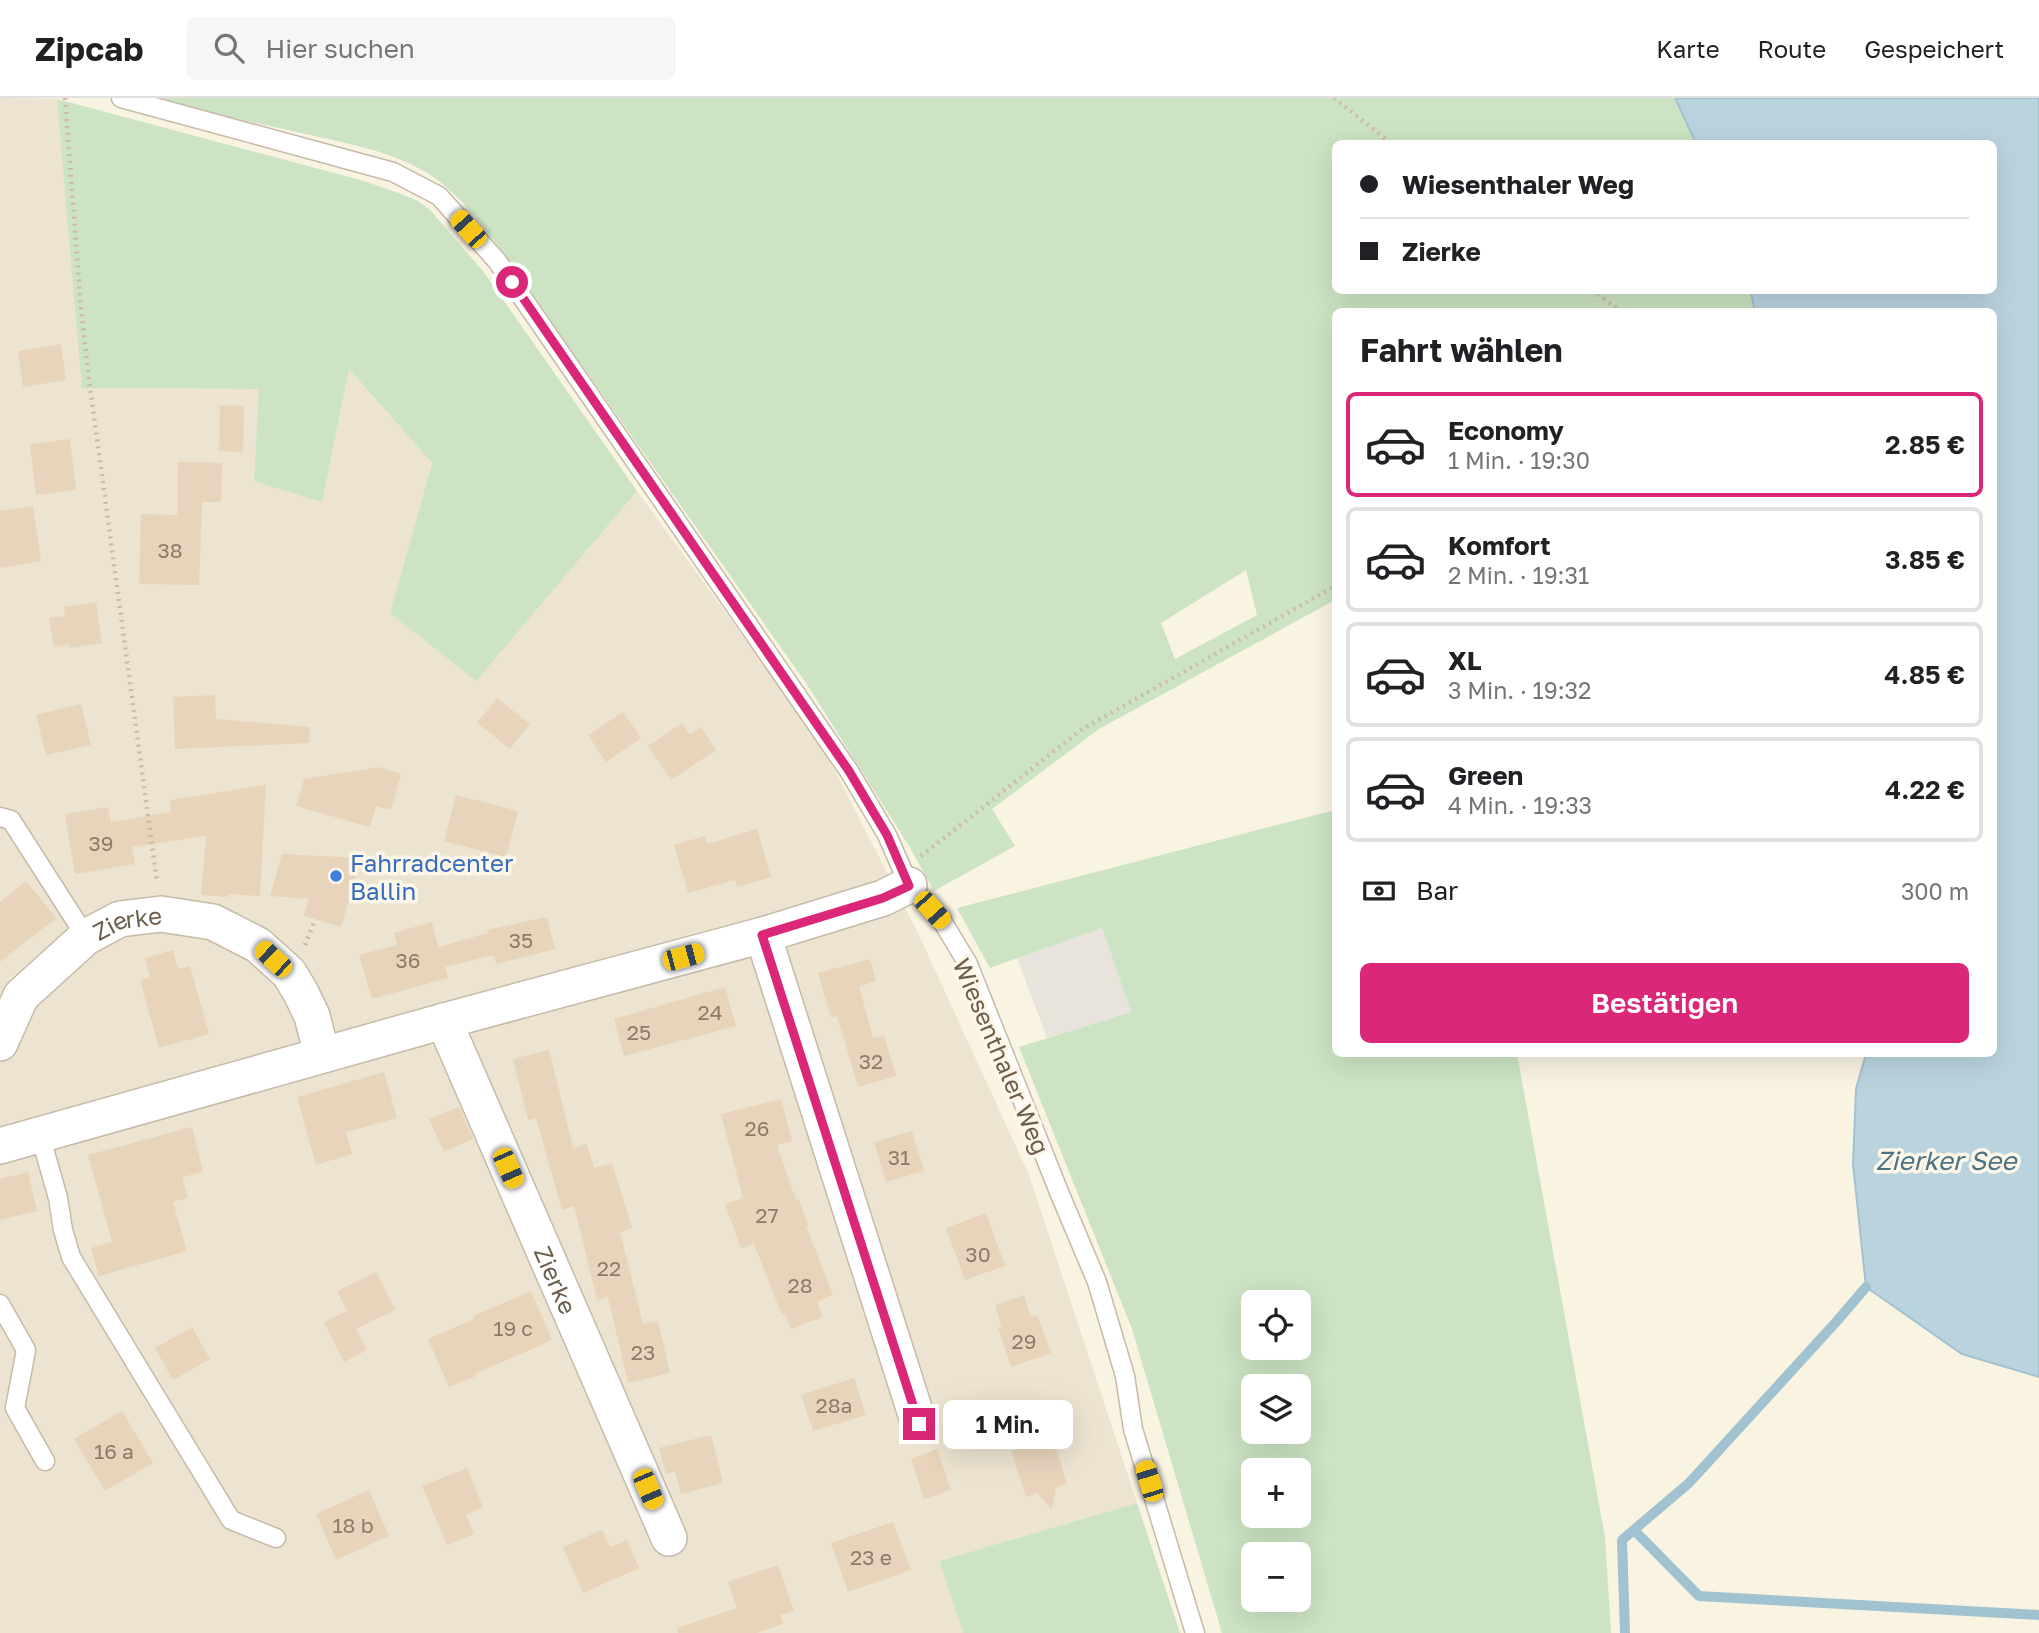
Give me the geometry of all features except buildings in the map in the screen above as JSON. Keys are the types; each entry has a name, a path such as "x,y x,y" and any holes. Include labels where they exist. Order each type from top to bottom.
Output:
{"street":[{"path":"0,1146 762,935 883,898 909,886"},
{"name":"Zierke","path":"0,1043 21,996 86,937 120,919 161,914 213,922 258,945 289,973 301,993 312,1016 321,1055"},
{"path":"762,935 919,1424"},
{"name":"Zierke","path":"444,1021 669,1538"}],"lane":[{"name":"Wiesenthaler Weg","path":"121,98 393,172 439,196 498,261 849,771 887,835 909,886 942,921 968,964 1097,1282 1125,1376 1133,1429 1195,1633"},
{"path":"0,817 11,820 86,937"},
{"path":"40,1135 71,1257 231,1520 276,1538"},
{"path":"0,1304 26,1350 15,1408 45,1461"}],"path":[{"path":"65,98 88,374 161,914"},
{"path":"1334,98 1387,140"},
{"path":"1597,294 1617,308"},
{"path":"933,848 1081,730 1332,588"}],"shaded area":[{"path":"0,98 57,99 83,387 260,389 254,480 322,501 349,369 432,463 390,613 476,680 637,491 820,742 918,933 1029,1175 1137,1503 939,1561 963,1633 0,1633"},
{"path":"1102,928 1131,1012 1047,1038 1017,958"}],"green space":[{"path":"156,98 1675,98 1695,140 1332,140 1332,294 1752,294 1754,308 1332,308 1332,602 1099,729 992,809 1015,846 934,891 909,846 806,683 482,224 446,187 402,160 352,144","holes":["1246,570 1257,615 1175,659 1161,623"]},
{"path":"57,99 364,181 401,194 418,201 431,211 483,271 637,491 476,681 390,613 432,463 349,369 322,502 254,481 259,389 82,388"},
{"path":"1332,811 1332,1057 1518,1057 1605,1537 1611,1633 1222,1633 1132,1329 1019,1047 1131,1012 1102,928 990,968 957,908"},
{"path":"1137,1503 1180,1633 963,1633 939,1561"}],"water":[{"name":"Zierker See","path":"1675,98 2039,98 2039,1377 1962,1354 1866,1287 1853,1164 1856,1089 1865,1057 1997,1057 1997,308 1754,308 1752,294 1997,294 1997,140 1695,140"}],"waterway":[{"path":"1625,1633 1622,1540 1689,1483 1866,1287"},
{"path":"1634,1530 1699,1596 2039,1615"}],"place":[{"name":"Fahrradcenter Ballin","path":"336,876"}],"route":[{"path":"512,282 849,771 887,835 903,869 909,886 883,898 762,935 919,1424"}]}
